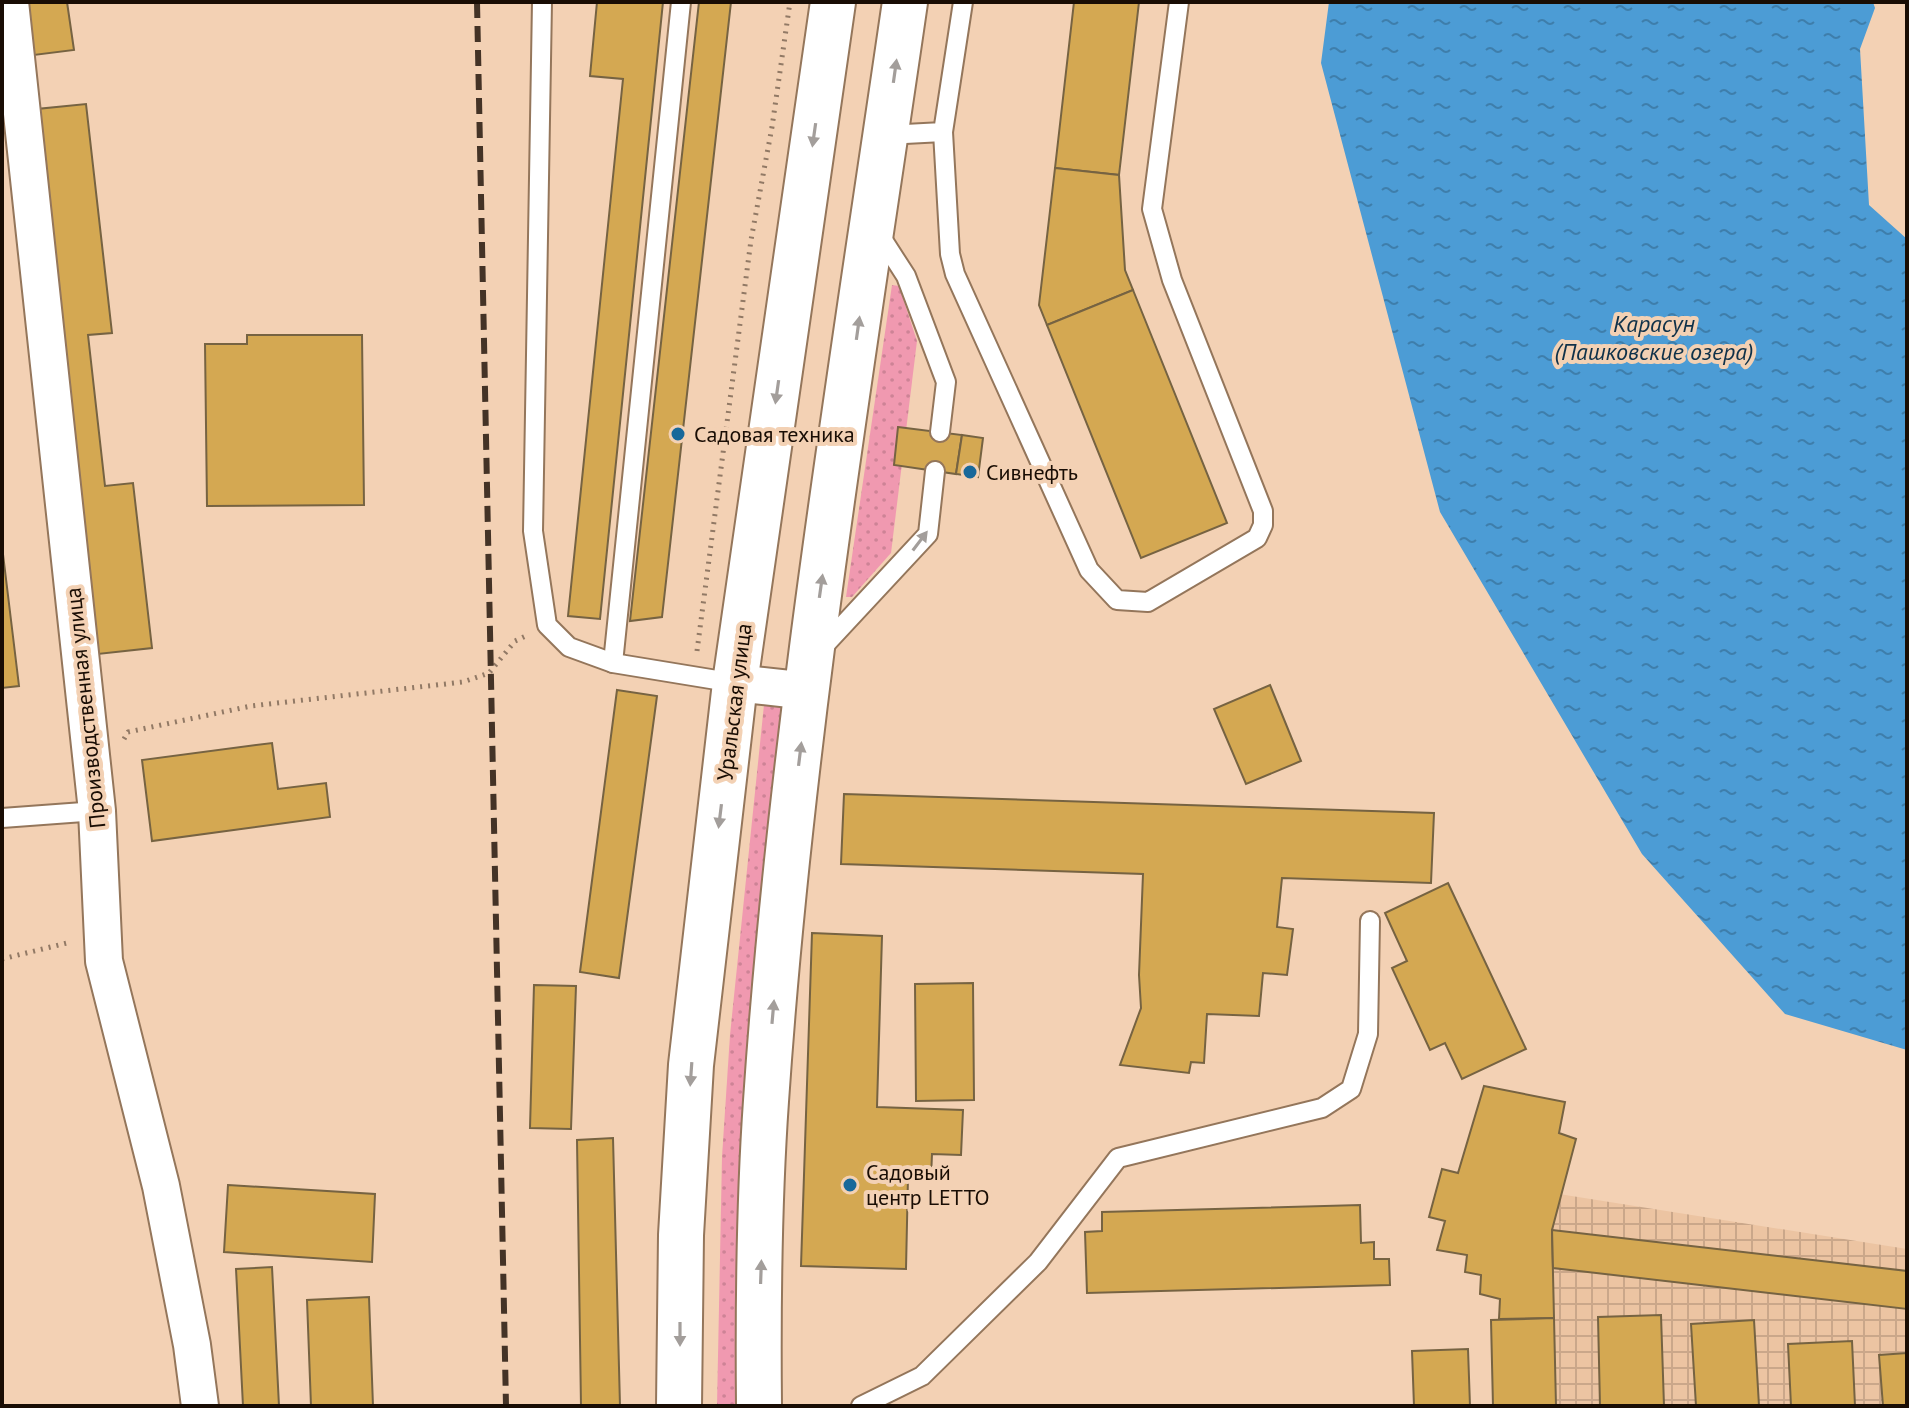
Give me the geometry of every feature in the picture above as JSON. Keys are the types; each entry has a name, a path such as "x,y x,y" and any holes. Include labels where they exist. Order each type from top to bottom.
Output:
{"main road":[{"name":"Уральская улица","path":"679,1406 681,1235 691,1065 735,683 833,2"},
{"path":"759,1406 765,1103 786,871 809,676 905,2"}],"street":[{"name":"Производственная улица","path":"10,2 13,144 97,811 104,961 161,1186 192,1345 200,1406"},
{"path":"735,683 809,676"}],"lane":[{"path":"542,2 533,531 547,625 569,647 613,663 735,683"},
{"path":"613,663 681,2"},
{"path":"963,2 943,132 950,254 955,274 1089,570 1117,600 1148,602 1257,538 1263,525 1263,511 1172,280 1152,209 1179,2"},
{"path":"886,135 943,132"},
{"path":"873,225 906,276 946,382 940,432"},
{"path":"809,676 928,534 935,471"},
{"path":"2,818 97,811"},
{"path":"861,1406 922,1376 1038,1262 1118,1158 1322,1108 1351,1089 1368,1034 1370,921"}],"path":[{"path":"121,742 128,732 251,706 463,682 489,673 515,641 547,625"},
{"path":"2,959 102,934"}],"shaded area":[{"path":"892,285 899,286 917,341 891,553 852,597 846,597"},
{"path":"765,695 785,698 739,1406 717,1406 722,1157 730,1035"},
{"path":"1559,1194 1907,1249 1907,1406 1556,1406 1552,1230"}],"water":[{"name":"Карасун (Пашковские озера)","path":"1329,2 1873,2 1875,8 1860,49 1869,205 1907,239 1907,1050 1785,1014 1642,854 1440,512 1321,63"}],"building":[{"path":"18,2 67,2 74,50 26,56"},
{"path":"597,2 663,2 600,619 568,616 623,79 590,76"},
{"path":"699,2 731,2 662,617 630,621"},
{"path":"1074,2 1139,2 1119,175 1055,168"},
{"path":"86,104 112,333 88,335 105,486 133,483 152,648 98,654 37,109"},
{"path":"1055,168 1119,175 1125,270 1133,290 1047,325 1039,305"},
{"path":"1133,290 1227,523 1141,558 1047,325"},
{"path":"247,335 362,335 364,505 207,506 205,344 247,344"},
{"path":"898,427 962,435 956,474 894,465"},
{"path":"962,435 983,438 978,477 956,474"},
{"path":"2,546 19,686 2,688"},
{"path":"1270,685 1301,761 1246,784 1214,709"},
{"path":"617,690 657,696 619,978 580,972"},
{"path":"272,743 278,789 326,783 330,817 152,841 142,760"},
{"path":"844,794 1434,813 1431,883 1282,878 1277,927 1293,929 1287,975 1263,973 1259,1016 1207,1014 1204,1063 1191,1062 1189,1073 1120,1065 1141,1008 1139,975 1143,874 841,864"},
{"path":"1448,883 1526,1049 1462,1079 1445,1043 1430,1050 1392,968 1407,961 1385,913"},
{"path":"812,933 882,936 877,1107 963,1110 961,1155 932,1154 931,1178 908,1177 906,1269 801,1266"},
{"path":"973,983 974,1100 916,1101 915,984"},
{"path":"534,985 576,986 571,1129 530,1128"},
{"path":"1484,1086 1565,1102 1559,1133 1576,1139 1552,1230 1554,1318 1499,1319 1500,1299 1480,1294 1481,1275 1465,1272 1467,1255 1437,1250 1445,1221 1429,1217 1442,1169 1458,1173"},
{"path":"613,1138 620,1406 581,1406 577,1140"},
{"path":"228,1185 375,1194 372,1262 224,1252"},
{"path":"1360,1205 1361,1243 1374,1242 1374,1259 1389,1259 1390,1285 1087,1293 1085,1232 1102,1231 1102,1212"},
{"path":"1552,1230 1907,1271 1907,1309 1553,1268"},
{"path":"272,1267 279,1406 243,1406 236,1269"},
{"path":"369,1297 373,1406 311,1406 307,1300"},
{"path":"1661,1315 1664,1406 1600,1406 1598,1317"},
{"path":"1554,1318 1556,1406 1493,1406 1491,1320"},
{"path":"1754,1320 1759,1406 1696,1406 1691,1324"},
{"path":"1852,1341 1855,1406 1791,1406 1788,1344"},
{"path":"1468,1349 1470,1406 1414,1406 1412,1351"},
{"path":"1907,1353 1907,1406 1883,1406 1879,1355"}],"railway":[{"path":"477,2 506,1406"}],"place":[{"name":"Садовая техника","path":"678,434"},
{"name":"Сивнефть","path":"970,472"},
{"name":"Садовый центр LETTO","path":"850,1185"}]}
